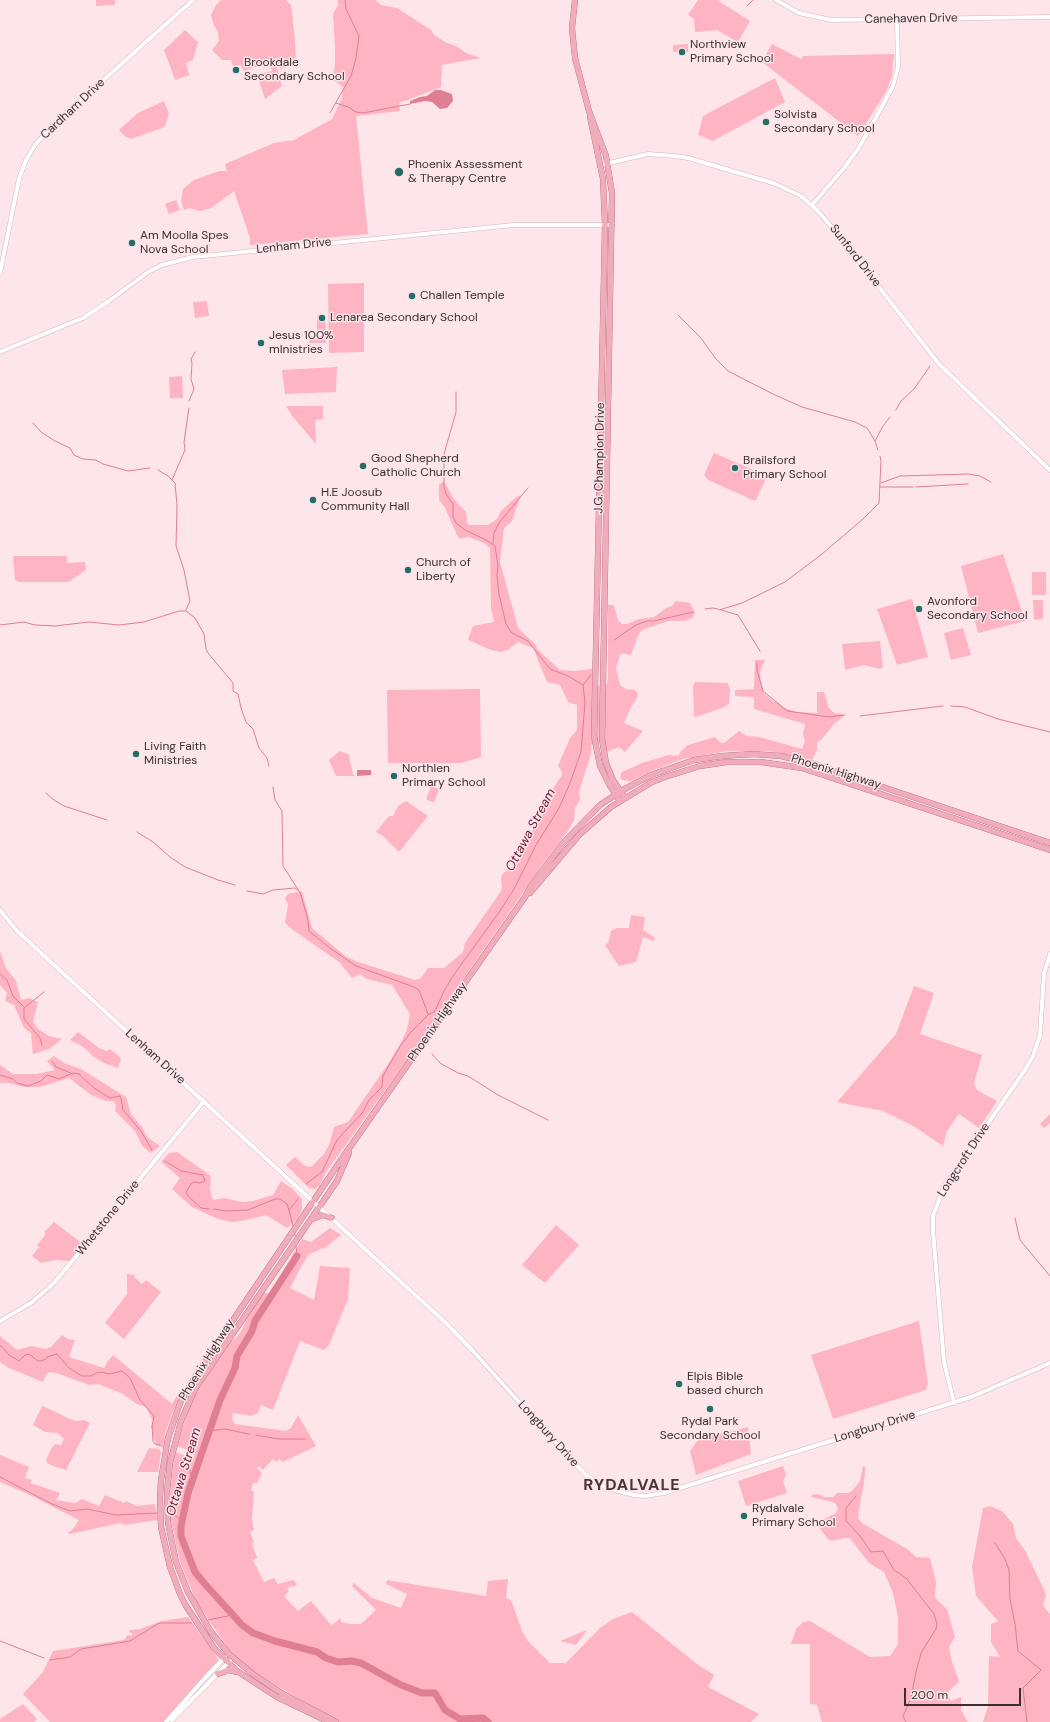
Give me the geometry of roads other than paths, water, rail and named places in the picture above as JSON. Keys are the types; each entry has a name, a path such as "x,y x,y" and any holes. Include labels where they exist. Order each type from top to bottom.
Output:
{"main road":[{"name":"J.G. Champion Drive","path":"575,0 572,28 573,44 578,72 589,110 605,189 594,736 600,766 623,799"},
{"name":"J.G. Champion Drive","path":"589,110 596,125 608,163 612,193 602,739 606,763 618,793"},
{"name":"Phoenix Highway","path":"329,1722 277,1697 243,1675 226,1661 204,1636 180,1594 170,1567 163,1539 160,1514 162,1464 173,1421 188,1388 314,1201 525,897 531,886 571,833 589,815 618,793 635,783 661,771 694,760 742,754 781,756 810,763 1050,842"},
{"name":"Phoenix Highway","path":"525,897 590,824 623,799 652,782 684,770 700,766 746,761 789,765 830,777 1050,850"},
{"path":"613,780 624,786 635,783"},
{"name":"Phoenix Highway","path":"336,1722 268,1685 231,1656 201,1616 188,1592 176,1562 171,1540 167,1491 170,1463 180,1421 195,1389 337,1181 351,1147"},
{"path":"309,1221 320,1216 332,1218"},
{"path":"218,1674 229,1670 243,1675"}],"street":[{"name":"Cardham Drive","path":"0,273 19,179 35,145 54,124 193,0"},
{"name":"Canehaven Drive","path":"776,0 788,8 813,17 831,20 1050,17"},
{"path":"812,205 844,168 858,149 874,123 893,86 898,67 898,18"},
{"name":"Sunford Drive","path":"600,165 648,154 663,154 688,158 774,183 801,196 812,205 836,232 939,364 1050,470"},
{"name":"Lenham Drive","path":"0,352 83,318 104,305 148,272 162,264 193,257 514,225 612,225"},
{"name":"Lenham Drive","path":"0,910 17,931 314,1201"},
{"name":"Longcroft Drive","path":"954,1403 944,1362 933,1216 944,1187 1025,1070 1033,1056 1040,1035 1043,982 1045,968 1050,954"},
{"name":"Whetstone Drive","path":"0,1321 27,1306 54,1283 204,1101"},
{"name":"Longbury Drive","path":"314,1201 459,1336 586,1475 601,1486 616,1492 645,1496 664,1493 954,1403 986,1392 1050,1363"},
{"path":"166,1722 204,1678 231,1656"},
{"path":"170,1722 218,1674 226,1661"}],"waterway":[{"path":"330,113 351,76 356,58 359,36 346,9 345,0"},
{"path":"747,6 753,0"},
{"path":"336,103 351,108 356,112 363,113 410,104"},
{"path":"678,315 701,338 716,359 728,371 802,407 855,422 867,428 875,441"},
{"path":"189,401 194,389 191,379 191,359 195,352"},
{"path":"896,410 901,401 914,389 930,366"},
{"name":"Ottawa Stream","path":"306,1184 322,1172 337,1140 363,1112 369,1100 382,1087 383,1076 401,1045 411,1032 428,1015 435,1011 444,991 455,973 500,911 514,889 536,845 559,808 581,752 585,703 583,685 568,676 550,669 528,641 512,633 506,624 499,594 497,575 498,566 495,546 465,530 456,523 453,517 453,504 446,494 444,487 444,454 456,412 456,392"},
{"path":"172,480 185,450 184,442 189,408"},
{"path":"878,450 875,441 890,417"},
{"path":"33,423 41,432 70,448 74,455 83,459 96,460 103,464 128,471 150,468"},
{"path":"719,610 742,603 785,582 822,554 863,519 879,503 880,456"},
{"path":"158,470 168,476 175,483 177,505 176,546 184,570 190,601 186,610"},
{"path":"881,483 900,476 968,474 980,476 991,482"},
{"path":"916,487 968,484"},
{"path":"880,487 913,487"},
{"path":"493,544 494,533 499,523 528,488"},
{"path":"705,609 718,609"},
{"path":"721,610 738,615 760,651"},
{"path":"0,625 24,622 35,625 55,626 89,622 119,625 144,622 179,611 186,611 195,618 204,634 208,653 233,683 233,691 238,694 246,722 253,729 259,748 267,758 269,766"},
{"path":"614,640 636,625 647,621 654,621 693,612"},
{"path":"757,662 757,670 763,691 787,711 829,717 845,715"},
{"path":"583,685 591,675"},
{"path":"860,716 943,706"},
{"path":"951,706 965,707 998,719 1050,732"},
{"path":"273,787 275,800 282,811 283,866 299,891"},
{"path":"46,793 64,806 107,820"},
{"path":"137,832 153,842 170,857 185,867 235,885"},
{"path":"247,891 263,894 273,890 295,888 300,892 308,920 309,931 356,966 419,990 428,1014"},
{"path":"0,974 7,980 13,996 24,1007"},
{"path":"42,1045 40,1038 24,1019 24,1008 44,992"},
{"path":"432,1054 440,1063 458,1073 468,1076 498,1095 548,1120"},
{"path":"52,1061 56,1067 73,1074"},
{"path":"0,1075 13,1079 17,1083 28,1086 41,1081 47,1075 59,1079 73,1073 79,1074 94,1088 110,1098 120,1096 123,1110 141,1131 152,1150"},
{"path":"165,1161 181,1171 203,1175 205,1181 200,1183 194,1182 186,1192 188,1196 201,1208 209,1209"},
{"path":"214,1209 226,1211 248,1210 275,1199 280,1199 287,1204 289,1210"},
{"name":"Ottawa Stream","path":"293,1226 289,1210 298,1199"},
{"path":"1015,1218 1020,1240 1050,1276"},
{"name":"Ottawa Stream","path":"296,1246 297,1256"},
{"name":"Ottawa Stream","path":"297,1256 255,1321 252,1331 237,1356 235,1368 220,1400 188,1493 181,1526 181,1536 195,1572 242,1625 253,1633 275,1641 317,1652 326,1658 338,1662 352,1661 361,1663 401,1685 422,1693 435,1693 445,1710 460,1719 483,1718 488,1722"},
{"path":"0,1345 9,1355 19,1361 25,1355 29,1354 38,1361 57,1354 69,1368 82,1376 91,1376 101,1372 109,1374 122,1371 130,1378 140,1400 154,1416 152,1426 153,1441 155,1444 160,1445"},
{"path":"209,1431 225,1429 249,1434"},
{"path":"256,1435 278,1439 305,1439"},
{"path":"182,1460 189,1465 192,1481"},
{"path":"0,1477 52,1504 70,1511 87,1509 116,1515 157,1513"},
{"path":"856,1496 846,1508 846,1521 860,1536 871,1552 883,1551 894,1570 906,1578 934,1614 937,1624 936,1629 921,1653 911,1698 903,1716 906,1722"},
{"path":"171,1515 176,1516 182,1521"},
{"path":"995,1543 1005,1559 1009,1570 1010,1599 1018,1651 1041,1670 1023,1688 1027,1722"},
{"path":"208,1620 233,1615"},
{"path":"50,1660 70,1657 81,1649 130,1641 159,1623 192,1623"},
{"path":"0,1641 44,1658"}],"place":[{"name":"Northview Primary School","path":"682,52"},
{"name":"Brookdale Secondary School","path":"236,70"},
{"name":"Solvista Secondary School","path":"766,122"},
{"name":"Phoenix Assessment & Therapy Centre","path":"399,172"},
{"name":"Am Moolla Spes Nova School","path":"132,243"},
{"name":"Challen Temple","path":"412,296"},
{"name":"Lenarea Secondary School","path":"322,318"},
{"name":"Jesus 100% mInistries","path":"261,343"},
{"name":"Good Shepherd Catholic Church","path":"363,466"},
{"name":"Brailsford Primary School","path":"735,468"},
{"name":"H.E Joosub Community Hall","path":"313,500"},
{"name":"Church of Liberty","path":"408,570"},
{"name":"Avonford Secondary School","path":"919,609"},
{"name":"Living Faith Ministries","path":"136,754"},
{"name":"Northlen Primary School","path":"394,776"},
{"name":"Elpis Bible based church","path":"679,1384"},
{"name":"Rydal Park Secondary School","path":"710,1409"},
{"name":"Rydalvale Primary School","path":"744,1516"}],"district":[{"name":"RYDALVALE","path":"632,1486"}]}
